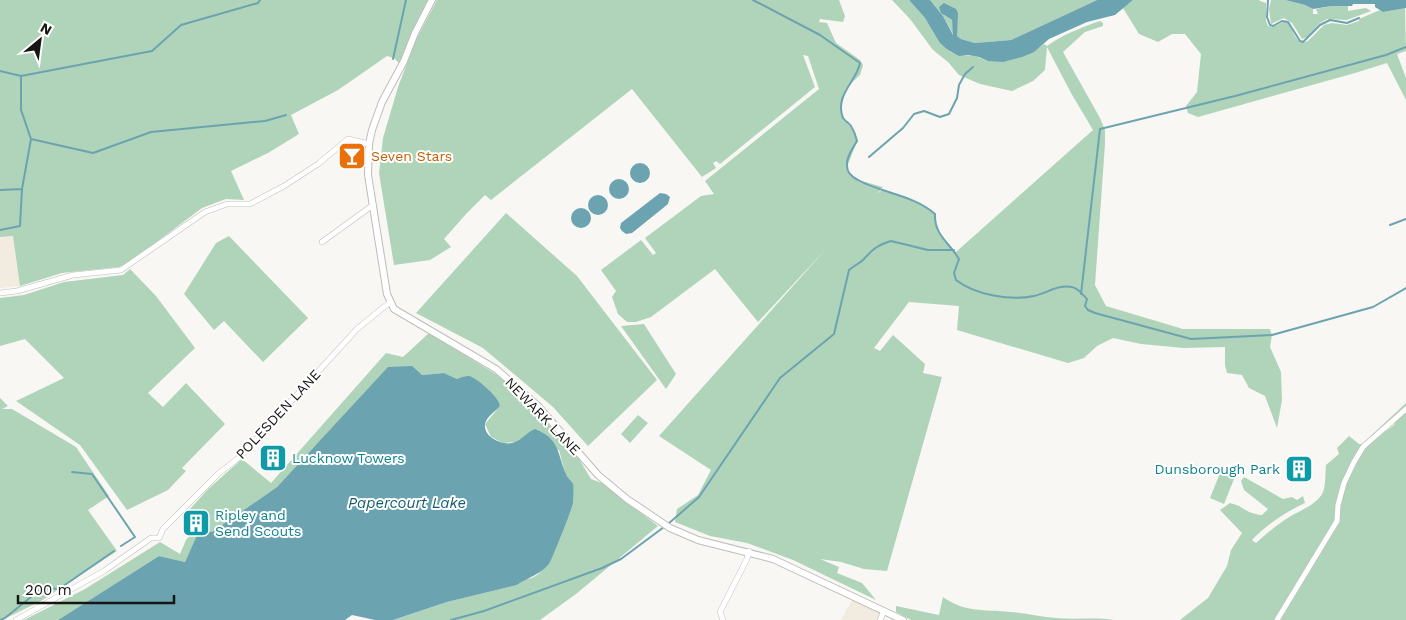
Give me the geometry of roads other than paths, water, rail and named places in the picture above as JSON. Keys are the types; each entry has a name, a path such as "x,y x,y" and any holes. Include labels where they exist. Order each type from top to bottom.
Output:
{"main road":[{"path":"390,302 387,294 368,172 369,144 382,102 404,62 415,33 432,0"},
{"name":"NEWARK LANE","path":"390,302 394,309 401,314 480,358 511,380 542,411 598,475 627,499 670,528 698,540 748,552 785,564 903,620"}],"street":[{"path":"0,293 17,291 73,275 122,270 204,212 227,204 250,204 318,164 348,139 369,144"},
{"path":"322,242 373,205"},
{"name":"POLESDEN LANE","path":"16,620 104,571 151,538 159,538 163,529 219,473 241,456 357,329 390,302"},
{"path":"1276,620 1337,521 1341,494 1354,462 1363,447 1406,409"},
{"path":"722,620 720,612 748,559 748,552"},
{"path":"880,620 884,611"}],"water":[{"path":"909,0 930,0 943,16 953,35 952,20 941,13 939,7 944,3 956,9 958,13 957,36 975,43 1011,40 1097,0 1133,0 1115,15 1087,22 1049,39 1034,52 1003,62 988,61 968,55 959,56 948,50 940,43 925,18"},
{"path":"1285,0 1406,0 1406,8 1383,12 1375,7 1375,4 1353,4 1352,6 1332,6 1313,9"},
{"path":"640,163 647,166 650,173 647,180 640,183 633,180 630,173 633,166"},
{"path":"619,179 626,182 629,189 626,196 619,199 612,196 609,189 612,182"},
{"path":"660,193 670,197 668,204 632,233 626,234 622,231 620,228 621,223"},
{"path":"598,195 605,198 608,205 605,212 598,215 591,212 588,205 591,198"},
{"path":"581,208 588,211 591,218 588,225 581,228 574,225 571,218 574,211"},
{"name":"Papercourt Lake","path":"412,366 422,375 444,373 457,379 469,376 487,388 499,402 500,406 485,424 487,433 496,440 511,443 518,441 535,429 549,437 553,442 567,475 573,484 573,503 551,560 542,571 517,585 447,602 393,620 375,620 352,615 345,620 58,620 159,556 185,562 197,535 203,531 212,532 277,487 388,367"}],"waterway":[{"path":"0,71 21,76 152,51 181,25 258,3 260,0"},
{"path":"393,59 406,0"},
{"path":"753,0 820,35 860,63 841,102 843,118 851,126 857,141 848,159 848,170 858,180 917,202 935,214 937,228 959,259 954,273 956,280 973,290 994,296 1015,298 1034,296 1067,286 1072,287 1087,299 1085,306 1088,310 1191,339 1272,335 1373,307 1406,288"},
{"path":"1268,0 1267,17 1270,25 1273,26 1282,21 1288,22 1300,41 1303,42 1320,25 1330,20 1347,23 1359,18"},
{"path":"1081,294 1100,129 1235,96 1386,55 1406,47"},
{"path":"869,157 903,128 914,114 924,111 940,117 949,114 957,98 959,85 965,74 973,67"},
{"path":"21,76 21,110 31,139"},
{"path":"0,230 20,226 22,189 31,139 93,153 151,132 265,121 286,115"},
{"path":"0,190 22,189"},
{"path":"1390,225 1406,219"},
{"path":"668,524 699,497 780,378 834,334 849,270 875,248 891,241 928,250 954,250"},
{"path":"72,472 92,474 135,537 121,546"},
{"path":"451,620 484,611 602,568 621,559 664,527"},
{"path":"0,620 42,588 59,589 114,551"}],"place":[{"name":"Seven Stars","path":"352,156"},
{"name":"Lucknow Towers","path":"273,458"},
{"name":"Dunsborough Park","path":"1299,469"},
{"name":"Ripley and Send Scouts","path":"196,523"}]}
